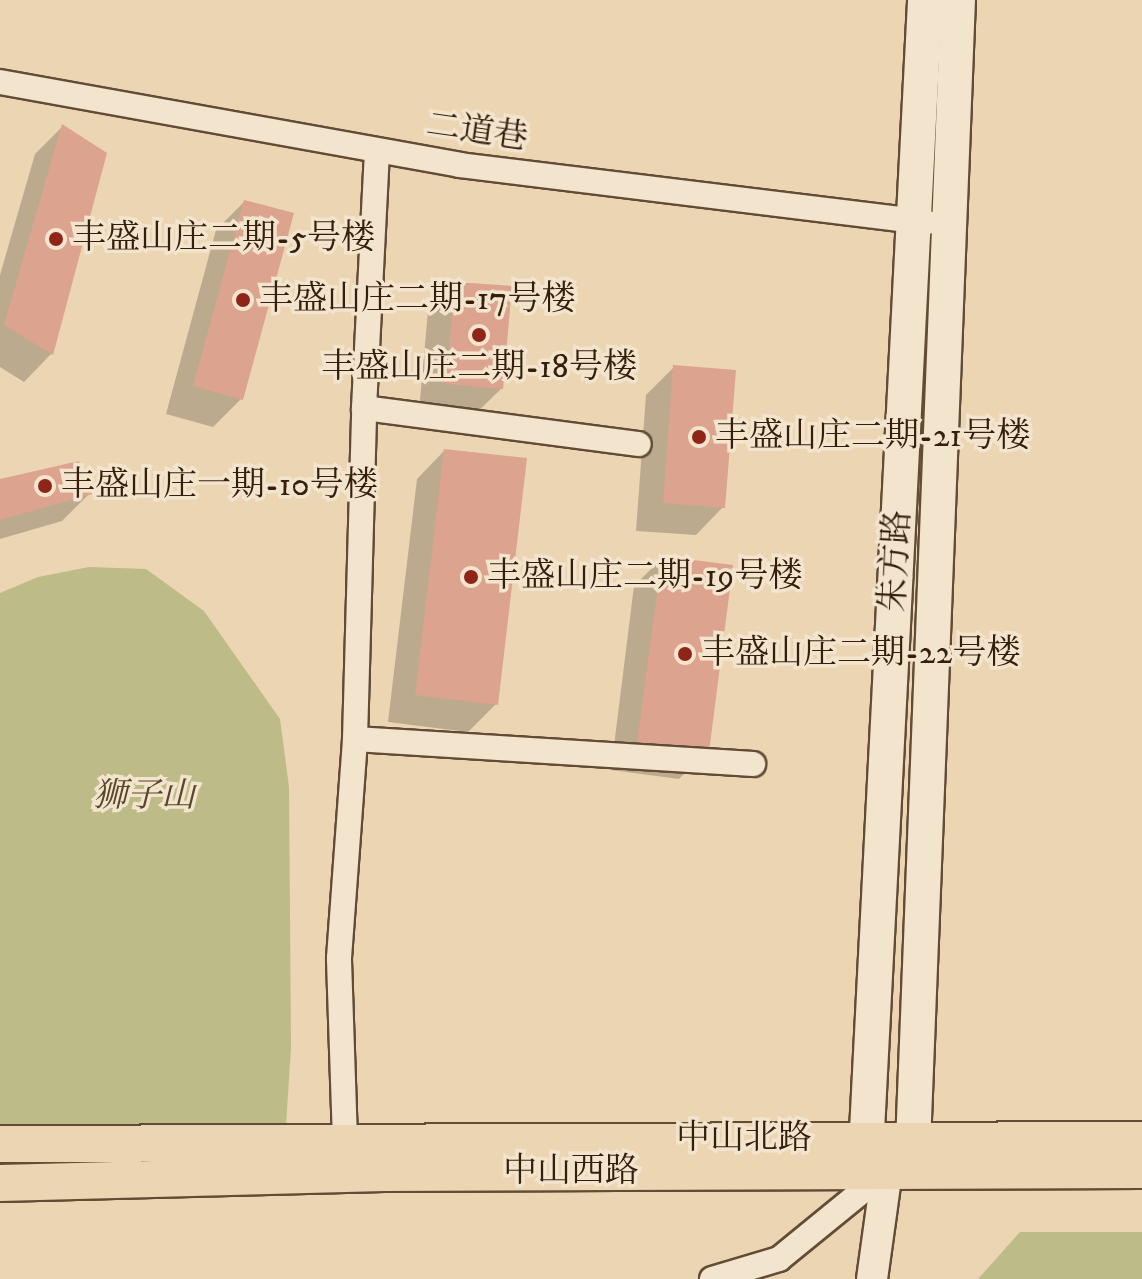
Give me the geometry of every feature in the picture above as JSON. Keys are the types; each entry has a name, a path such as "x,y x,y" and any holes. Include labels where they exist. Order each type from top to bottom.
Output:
{"main road":[{"name":"朱方路","path":"888,1159 915,221 925,0"},
{"name":"朱方路","path":"888,1159 949,223 958,0"},
{"name":"中山北路","path":"345,1141 888,1159 1142,1140"},
{"path":"0,1144 345,1141"},
{"name":"中山西路","path":"0,1183 888,1159 1142,1170"}],"street":[{"name":"二道巷","path":"0,82 377,151 949,223"},
{"path":"345,1141 339,958 355,739 364,408 377,151"},
{"path":"364,408 639,444"},
{"path":"355,739 753,764"},
{"path":"712,1279 779,1259 888,1159"},
{"name":"朱方路","path":"872,1279 888,1159"}],"green space":[{"name":"狮子山","path":"89,567 146,569 204,611 280,719 289,787 291,1048 285,1141 0,1132 0,593 38,577"},
{"path":"1020,1232 1142,1232 1142,1279 978,1279"}],"building":[{"name":"丰盛山庄二期-5号楼","path":"62,124 107,153 53,355 4,325"},
{"name":"丰盛山庄二期-17号楼","path":"244,200 294,213 243,400 193,386"},
{"name":"丰盛山庄二期-18号楼","path":"455,282 512,286 503,389 446,384"},
{"name":"丰盛山庄二期-21号楼","path":"673,365 736,370 725,508 663,503"},
{"name":"丰盛山庄二期-19号楼","path":"444,449 527,458 498,705 415,695"},
{"name":"丰盛山庄一期-10号楼","path":"79,461 92,494 0,520 0,479"},
{"name":"丰盛山庄二期-22号楼","path":"662,556 733,565 709,752 637,743"}],"place":[{"name":"丰盛山庄二期-5号楼","path":"56,239"},
{"name":"丰盛山庄二期-17号楼","path":"243,300"},
{"name":"丰盛山庄二期-18号楼","path":"479,335"},
{"name":"丰盛山庄二期-21号楼","path":"699,437"},
{"name":"丰盛山庄一期-10号楼","path":"45,486"},
{"name":"丰盛山庄二期-19号楼","path":"471,577"},
{"name":"丰盛山庄二期-22号楼","path":"685,654"}]}
